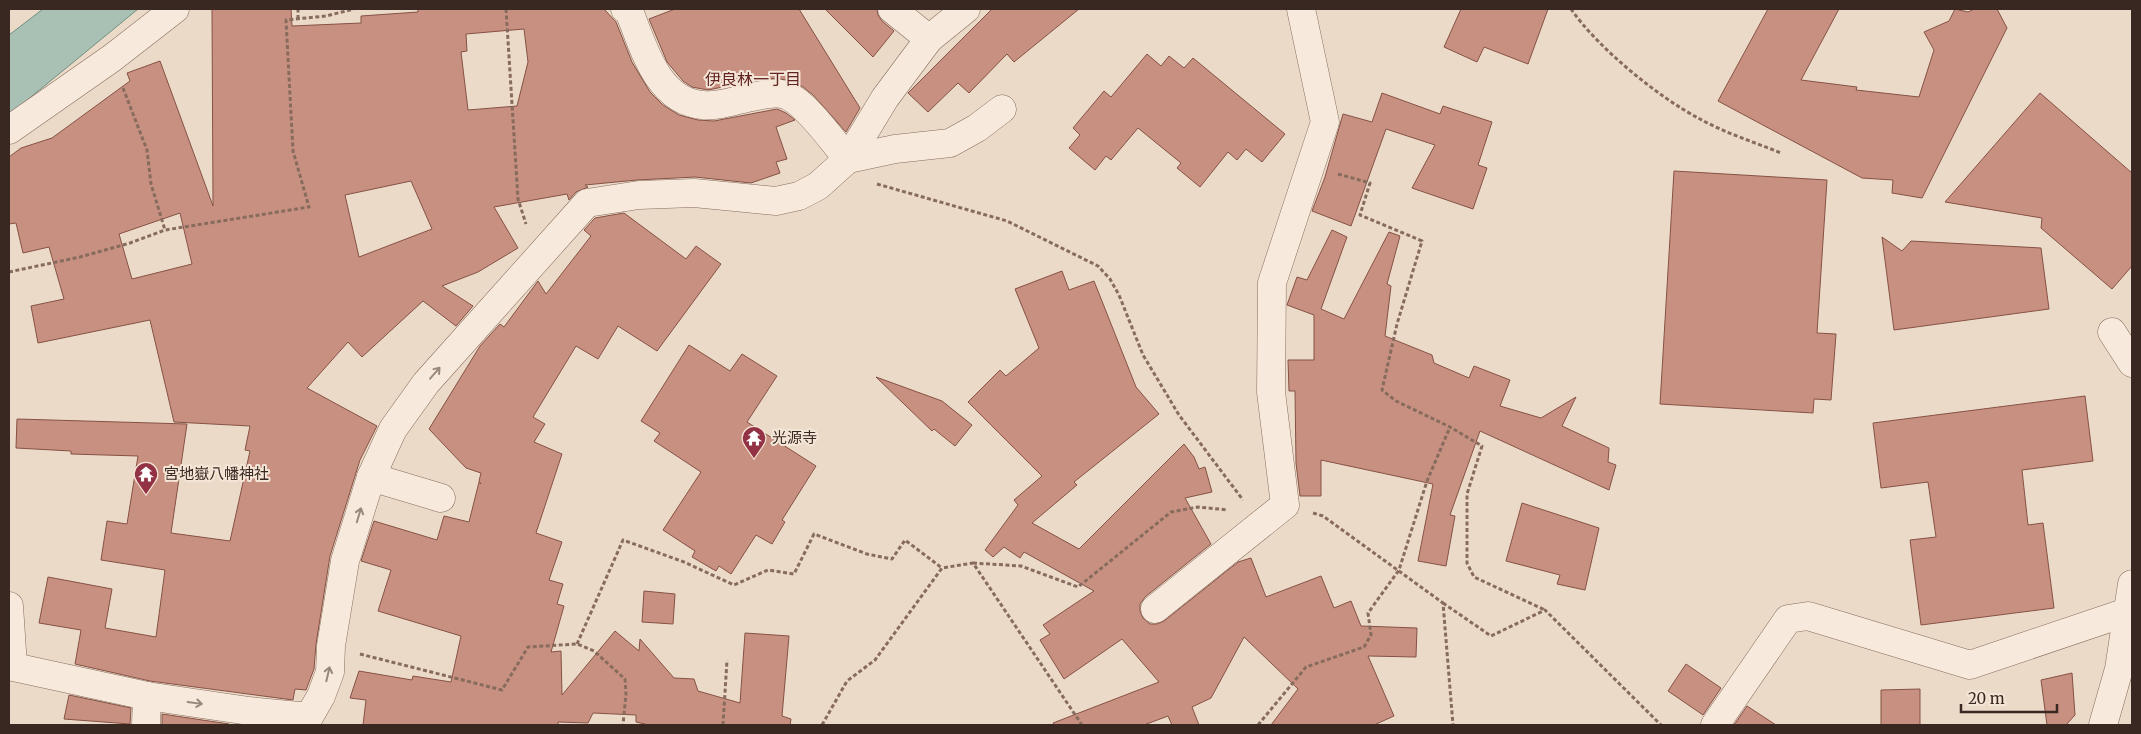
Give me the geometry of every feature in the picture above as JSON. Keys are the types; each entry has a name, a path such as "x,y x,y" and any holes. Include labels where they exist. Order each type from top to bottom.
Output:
{"street":[{"path":"9,130 112,58 175,9"},
{"path":"892,9 929,40"},
{"path":"9,606 11,666 146,696 249,711 309,717 321,696 330,672 331,646 345,561 371,477 393,429 426,383 587,203 639,195 694,193 776,201 800,196 818,186 848,159 885,98 929,40 966,9"},
{"path":"1155,609 1285,505 1271,392 1272,284 1325,122 1301,9"},
{"path":"630,10 656,74 677,96 688,102 702,105 773,94 786,95 798,101 848,159"},
{"path":"848,159 895,149 950,143 977,128 1002,109"},
{"path":"2112,332 2132,362"},
{"path":"371,477 441,498"},
{"path":"1715,725 1788,619 1808,616 1970,665 2131,598"},
{"path":"2103,725 2119,669 2131,598"},
{"path":"146,696 146,725"}],"path":[{"path":"298,9 298,19"},
{"path":"9,272 80,257 130,243 165,230 308,207 293,151 286,20 326,16 354,9"},
{"path":"506,9 518,199 538,258"},
{"path":"1571,9 1578,20 1607,50 1670,102 1702,120 1781,153"},
{"path":"112,58 147,150 151,184 165,230"},
{"path":"848,159 877,185 1006,221 1098,266 1110,279 1119,295 1143,356 1179,415 1261,524"},
{"path":"1311,165 1370,183 1360,215 1422,241 1397,324 1382,390 1396,401 1450,427 1482,446 1467,494 1467,562 1474,576 1545,610 1660,725"},
{"path":"1258,725 1306,667 1364,647 1371,636 1368,613 1399,570 1427,481 1450,427"},
{"path":"1285,505 1323,516 1491,636 1545,610"},
{"path":"577,644 623,540 684,562 734,585 768,570 794,574 814,534 867,554 892,559 905,540 942,568 973,564 1021,566 1078,587 1171,512 1198,507 1230,510 1261,524"},
{"path":"973,564 1082,725"},
{"path":"822,725 847,681 875,660 942,568"},
{"path":"1443,602 1453,725"},
{"path":"331,646 502,690 528,647 577,644 594,651 625,679 626,694 623,725"},
{"path":"723,725 728,660"}],"shaded area":[{"path":"43,9 138,9 9,115 9,35"}],"building":[{"path":"212,9 291,9 292,26 361,23 361,16 418,12 418,9 604,9 616,22 632,62 650,92 663,105 679,115 698,120 714,121 777,109 795,120 776,127 787,159 776,162 780,173 751,183 695,177 637,180 585,185 588,187 576,192 569,200 567,194 494,207 518,248 478,272 442,286 473,306 456,326 423,301 362,357 348,342 307,388 377,426 360,460 330,556 316,644 314,669 306,690 295,689 293,700 150,681 75,664 81,630 39,623 48,577 112,589 105,628 156,637 165,570 101,560 107,521 127,524 138,456 71,454 71,451 16,448 17,419 187,424 171,533 230,541 250,451 245,450 250,426 174,422 150,320 38,343 31,306 64,299 49,247 23,253 16,223 9,224 9,157 21,148 52,138 130,81 127,73 160,61 213,206","holes":["524,29 528,62 517,106 468,110 461,52 467,51 466,34","411,181 432,229 359,257 345,195","180,213 192,264 132,279 119,234"]},
{"path":"675,9 799,9 860,108 846,132 813,95 789,80 766,78 708,90 692,87 683,81 667,62 649,19"},
{"path":"825,9 877,9 882,21 894,31 873,57"},
{"path":"992,9 1079,9 1014,62 1007,54 969,93 958,83 928,112 908,93"},
{"path":"1461,9 1548,9 1528,64 1484,47 1477,62 1444,47"},
{"path":"1768,9 1839,9 1801,80 1857,87 1856,90 1919,97 1934,50 1924,32 1949,21 1955,9 1968,12 1974,9 1997,9 2007,28 1922,198 1892,193 1893,180 1862,178 1718,101"},
{"path":"1147,54 1161,66 1169,56 1184,68 1193,58 1285,134 1262,162 1246,149 1237,160 1228,152 1200,187 1177,168 1181,163 1138,128 1111,160 1106,156 1095,170 1069,148 1080,135 1073,128 1104,91 1111,97"},
{"path":"1382,93 1440,114 1443,106 1492,122 1478,165 1487,168 1473,209 1412,188 1435,145 1386,129 1351,226 1312,211 1325,177 1343,114 1372,122"},
{"path":"2040,93 2132,173 2132,266 2112,289 2041,228 2042,218 1945,202"},
{"path":"1674,171 1827,180 1817,333 1836,334 1831,400 1814,399 1813,413 1660,404"},
{"path":"624,213 686,259 696,246 721,264 657,351 618,326 598,359 576,346 533,417 545,424 534,442 562,454 536,533 562,542 549,580 563,584 557,604 564,606 551,652 561,651 562,695 615,631 639,651 640,639 674,678 694,679 698,691 740,703 745,633 789,636 782,716 791,719 790,725 649,725 636,722 636,715 593,713 588,723 558,722 558,725 363,725 366,700 350,698 359,671 412,680 413,676 451,682 461,636 378,611 391,570 361,561 374,521 437,540 444,516 469,522 479,482 481,484 479,481 481,473 466,468 429,429 480,346 500,324 504,327 538,281 546,294 591,236 584,230 595,218"},
{"path":"1332,230 1347,237 1321,309 1344,319 1389,232 1400,236 1387,284 1391,286 1385,336 1432,355 1434,363 1469,378 1474,366 1510,380 1500,406 1541,418 1576,397 1562,426 1609,448 1608,462 1616,465 1609,490 1480,431 1450,515 1455,516 1446,566 1418,561 1433,484 1321,460 1321,496 1300,496 1296,463 1295,391 1289,391 1288,360 1314,360 1314,315 1287,305 1297,277 1307,280"},
{"path":"1882,237 1902,251 1911,241 2041,248 2049,309 1894,330"},
{"path":"1062,271 1069,290 1094,281 1136,387 1159,414 1074,482 1077,485 1032,523 1079,549 1184,444 1194,457 1199,469 1205,467 1212,492 1185,498 1211,544 1145,597 1140,604 1143,618 1150,624 1164,621 1238,562 1251,558 1266,597 1321,576 1334,608 1351,601 1361,626 1417,628 1416,657 1368,656 1394,716 1374,725 1271,725 1298,689 1244,637 1211,698 1192,707 1199,725 1172,725 1168,716 1144,725 1054,725 1053,723 1159,682 1122,639 1064,679 1040,640 1050,634 1043,625 1094,591 1024,552 1020,558 1004,547 993,557 985,550 1018,505 1014,500 1042,476 968,402 1000,370 1006,376 1039,348 1015,289"},
{"name":"光源寺","path":"689,345 730,371 742,354 777,376 747,422 816,466 782,520 785,522 772,544 756,535 731,574 719,566 716,571 692,557 695,551 663,530 701,472 654,441 660,433 641,421"},
{"path":"876,377 942,401 972,425 955,446 934,429 932,431"},
{"path":"2085,396 2093,461 2022,470 2028,525 2043,523 2054,608 1921,625 1910,540 1936,537 1928,482 1881,488 1873,423"},
{"path":"1522,503 1599,528 1585,590 1557,584 1560,575 1506,561"},
{"path":"644,591 675,594 673,624 642,622"},
{"path":"1686,664 1721,688 1703,715 1668,691"},
{"path":"2072,673 2075,715 2066,725 2047,725 2041,680"},
{"path":"1920,689 1920,725 1881,725 1881,690"},
{"path":"69,695 131,708 130,724 64,719"},
{"path":"1747,706 1776,725 1734,725"},
{"path":"162,714 229,724 229,725 162,725"}],"place":[{"name":"光源寺","path":"754,459"},
{"name":"宮地嶽八幡神社","path":"146,495"}],"district":[{"name":"伊良林一丁目","path":"753,79"}]}
